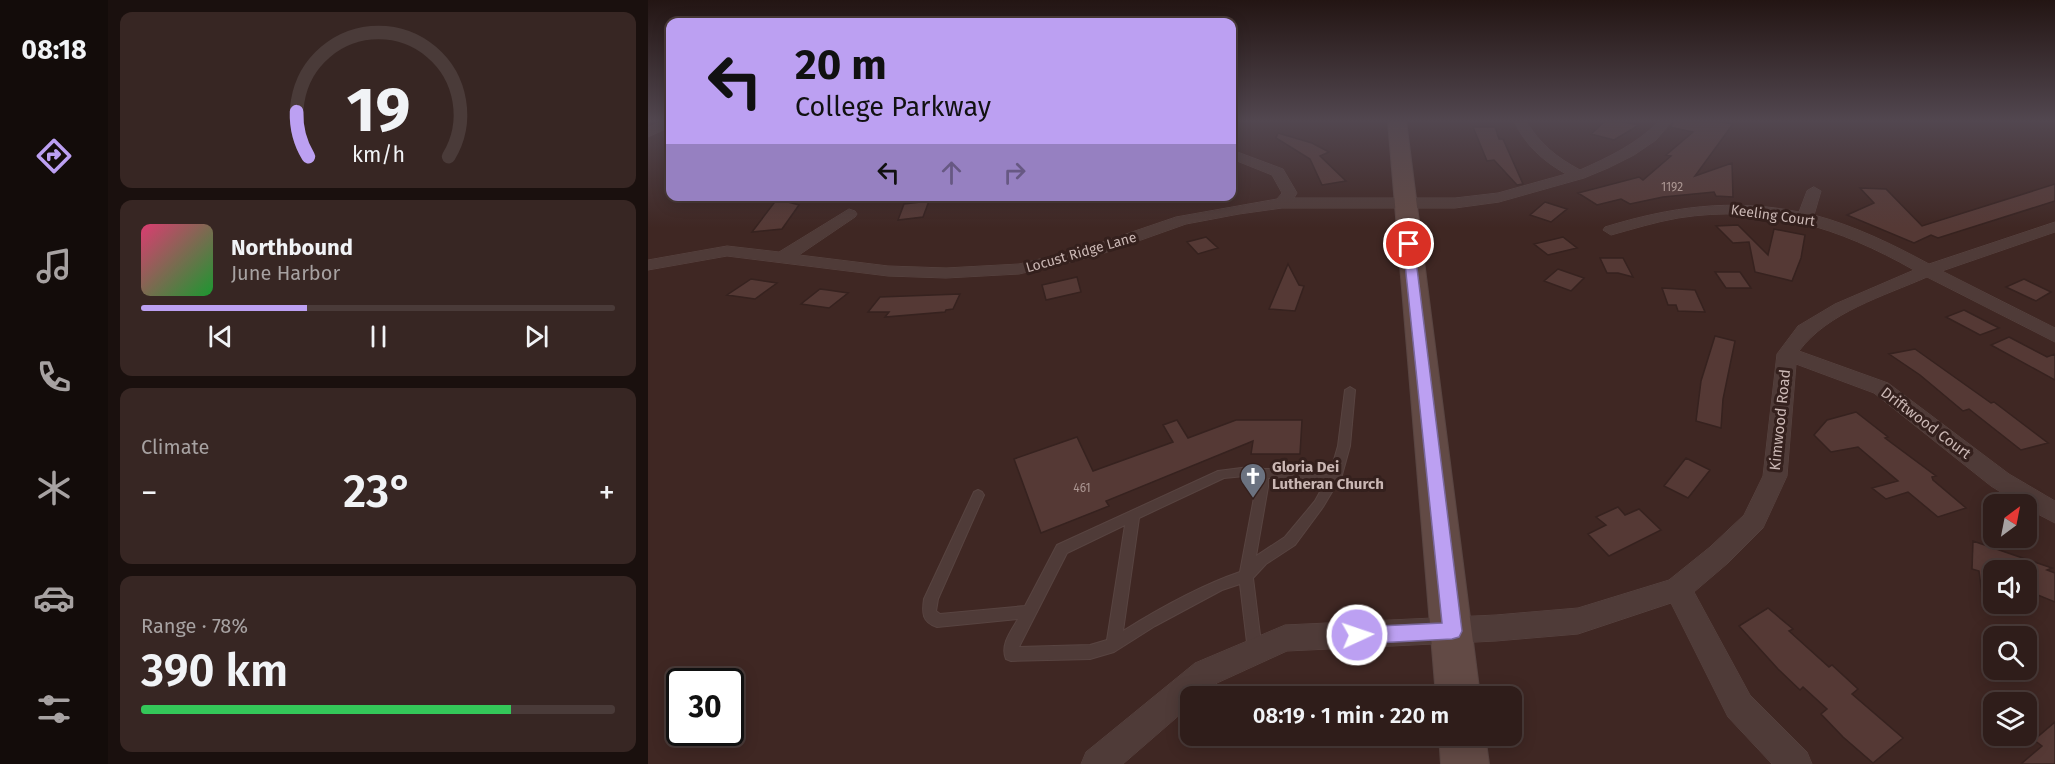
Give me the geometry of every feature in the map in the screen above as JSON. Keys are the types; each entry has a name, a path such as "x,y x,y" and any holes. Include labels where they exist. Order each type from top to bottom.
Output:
{"main road":[{"path":"1400,157 1457,686"},
{"path":"1463,746 1465,764"}],"street":[{"path":"1239,157 1278,172 1290,194 1282,203"},
{"path":"1546,157 1579,175"},
{"name":"Locust Ridge Lane","path":"648,265 727,251 888,271 946,273 1019,269 1090,252 1182,220 1282,203 1404,203 1481,200 1579,175 1619,157"},
{"path":"1805,218 1814,191"},
{"name":"Keeling Court","path":"1611,230 1678,212 1714,208 1754,209 1805,218 1876,242 2055,336"},
{"path":"784,257 849,214"},
{"name":"Kimwood Road","path":"1098,764 1206,673 1285,638 1452,631 1578,621 1678,589 1719,555 1754,521 1775,476 1787,354 1805,330 1842,308 1928,270 2052,230"},
{"name":"Driftwood Court","path":"1787,354 1881,388 2000,480 2055,513"},
{"path":"1678,589 1739,706 1795,764"}],"lane":[{"path":"1336,475 1262,474 1257,470 1222,474 1062,549 1012,644 1011,654 1090,652 1114,645 1150,622 1218,586 1246,576 1262,560 1290,541 1319,504 1336,475 1344,446 1350,390"},
{"path":"1255,651 1246,576 1262,487 1262,474"},
{"path":"978,495 931,599 929,613 937,621 1029,612"},
{"path":"1114,645 1133,516"}],"building":[{"path":"1306,157 1321,157 1346,181 1322,185 1310,159"},
{"path":"1485,157 1511,157 1523,184 1517,185 1494,160 1487,161"},
{"path":"1670,157 1709,157 1695,176 1732,163 1733,197 1716,196 1714,192 1663,197 1630,204 1621,199 1597,205 1578,193 1639,177 1643,180"},
{"path":"2055,184 2055,201 1938,238 1931,235 1914,243 1847,215 1874,203 1860,188 1886,189 1922,226"},
{"path":"775,201 799,205 782,229 752,232"},
{"path":"929,201 923,217 898,220 904,204"},
{"path":"1545,202 1567,209 1551,222 1530,215"},
{"path":"1738,225 1768,255 1774,229 1805,235 1801,258 1792,281 1755,272 1749,242 1733,243 1716,226"},
{"path":"1206,237 1218,248 1198,254 1187,242"},
{"path":"1563,237 1577,248 1548,255 1534,244"},
{"path":"1600,258 1623,258 1633,277 1607,273"},
{"path":"1288,264 1299,285 1304,286 1295,311 1269,309"},
{"path":"1558,269 1584,278 1571,291 1544,281"},
{"path":"1715,272 1740,272 1751,288 1726,288"},
{"path":"1077,277 1081,292 1046,300 1042,285"},
{"path":"751,279 777,283 755,299 727,295"},
{"path":"2024,279 2051,292 2036,301 2006,287"},
{"path":"1662,288 1695,290 1705,312 1678,311 1676,305 1668,305"},
{"path":"820,289 848,293 829,308 801,304"},
{"path":"960,294 953,309 945,312 885,317 889,312 868,312 880,297"},
{"path":"1964,310 1999,328 1980,335 1946,317"},
{"path":"1715,336 1735,341 1723,399 1721,428 1696,421 1701,381"},
{"path":"2009,337 2047,357 2055,354 2055,380 1991,345"},
{"path":"1915,349 1991,403 1994,402 2048,443 2021,450 1969,409 1963,411 1920,375 1889,354"},
{"path":"1856,412 1888,437 1885,438 1936,476 1932,477 1933,480 1966,508 1938,517 1908,492 1886,499 1872,488 1898,481 1858,447 1831,452 1814,435 1827,420"},
{"path":"1177,420 1188,438 1236,420 1302,420 1300,454 1251,454 1253,441 1106,501 1109,506 1041,533 1014,459 1077,437 1093,471 1173,442 1163,425"},
{"path":"1686,458 1710,470 1688,498 1664,486"},
{"path":"1618,507 1625,515 1639,509 1661,530 1609,556 1588,534 1606,525 1596,517"},
{"path":"1973,541 1983,544 1983,548 1993,548 2029,560 1983,560 1983,602 1979,571 1972,569"},
{"path":"2037,563 2052,568 2047,570 2055,573 2055,602 2037,595"},
{"path":"1768,608 1793,629 1789,631 1829,667 1832,665 1858,689 1852,694 1903,738 1873,763 1843,737 1821,714 1827,709 1803,687 1800,690 1739,626"},
{"path":"2055,722 2055,764 2021,764 2042,746 2037,742 2037,737"}],"place":[{"name":"Gloria Dei Lutheran Church","path":"1253,499"}],"route":[{"path":"1357,635 1452,631 1409,244"}]}
